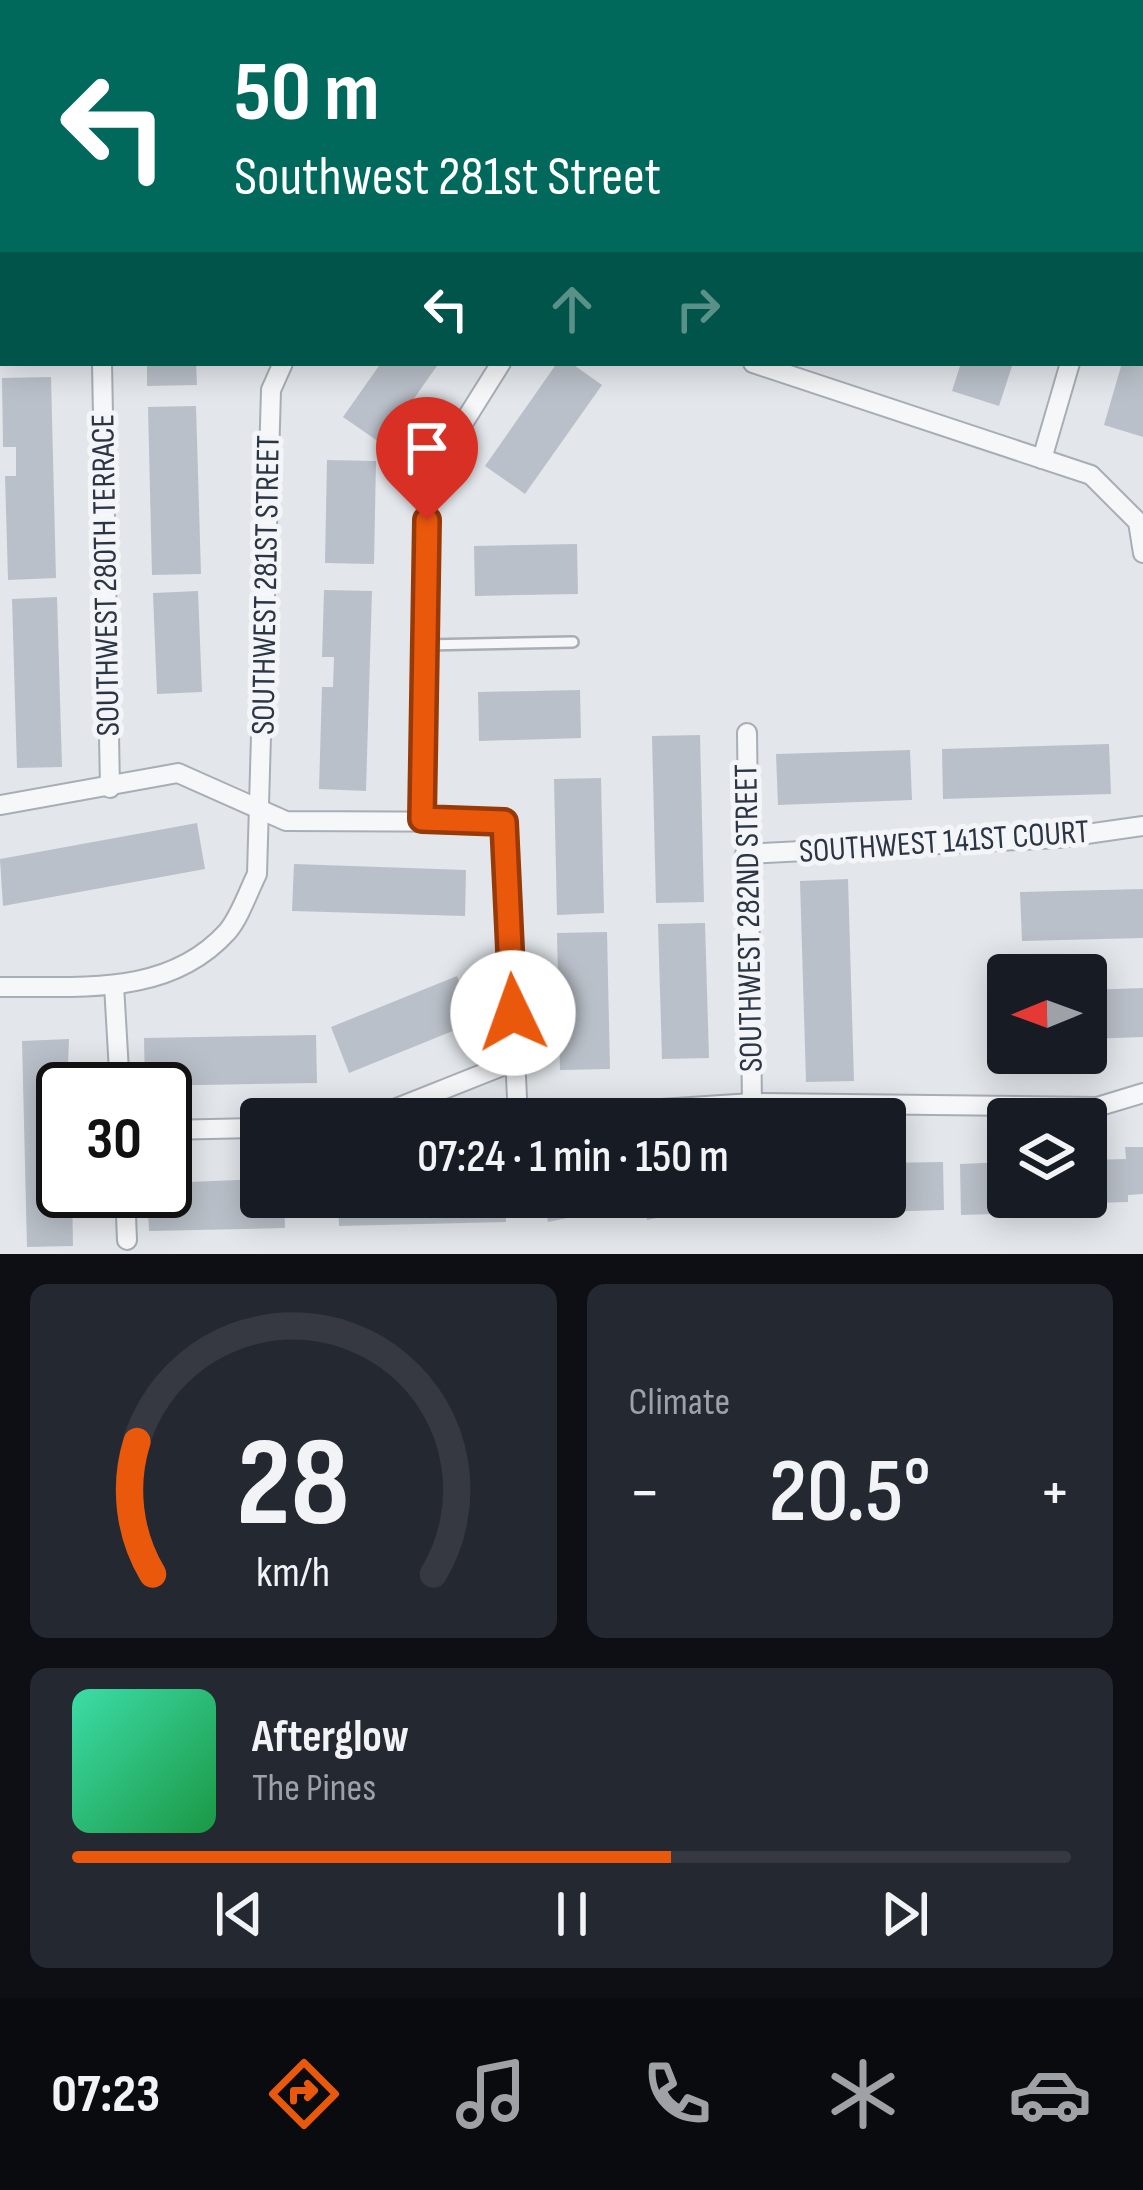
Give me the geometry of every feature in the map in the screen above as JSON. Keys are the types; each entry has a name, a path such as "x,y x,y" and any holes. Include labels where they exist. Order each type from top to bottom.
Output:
{"street":[{"name":"SOUTHWEST 280TH TERRACE","path":"102,366 110,788"},
{"name":"SOUTHWEST 281ST STREET","path":"0,987 114,986 178,973 229,930 257,874 271,390 282,366"},
{"path":"422,819 427,481 499,366"},
{"path":"775,366 1091,475 1136,507 1143,554"},
{"path":"1042,459 1069,366"},
{"name":"SOUTHWEST 282ND STREET","path":"747,733 745,854 752,1098"},
{"path":"1,805 178,773 286,821 504,822 517,1098"},
{"name":"SOUTHWEST 141ST COURT","path":"745,854 1059,838 1143,826"},
{"path":"114,986 118,1062"},
{"path":"422,1098 515,1061"},
{"path":"906,1104 1097,1107 1143,1093"},
{"path":"192,1129 240,1128"},
{"path":"126,1218 127,1240"}],"lane":[{"path":"424,645 574,642"}],"building":[{"path":"147,366 196,366 197,385 147,386"},
{"path":"379,366 437,366 382,444 343,417"},
{"path":"555,366 575,366 602,385 525,494 485,466"},
{"path":"960,366 1012,366 999,406 952,391"},
{"path":"1121,366 1143,366 1143,437 1104,425"},
{"path":"51,377 56,578 8,580 5,476 16,476 16,447 3,447 2,378"},
{"path":"196,406 201,574 152,575 148,407"},
{"path":"327,460 376,461 374,564 325,563"},
{"path":"577,544 578,594 475,596 474,546"},
{"path":"324,590 372,591 366,791 319,789 322,687 333,687 334,657 322,657"},
{"path":"198,591 202,692 157,694 153,593"},
{"path":"57,597 62,767 17,768 12,599"},
{"path":"580,690 581,738 479,741 478,692"},
{"path":"700,735 704,902 656,903 652,736"},
{"path":"1109,744 1111,794 943,799 942,749"},
{"path":"910,750 912,800 778,805 776,754"},
{"path":"601,778 604,913 557,915 554,779"},
{"path":"197,823 205,869 3,906 0,859"},
{"path":"294,864 466,870 465,916 292,911"},
{"path":"848,879 854,1081 806,1082 800,881"},
{"path":"1143,889 1143,938 1022,941 1020,892"},
{"path":"705,923 709,1058 662,1059 658,924"},
{"path":"607,932 610,1069 560,1070 557,933"},
{"path":"457,976 475,1022 349,1073 331,1027"},
{"path":"1143,988 1143,1037 1107,1038 1107,989"},
{"path":"316,1035 317,1083 192,1085 192,1062 144,1062 144,1038"},
{"path":"69,1039 68,1062 36,1062 36,1218 72,1218 73,1246 27,1247 22,1041"},
{"path":"1125,1147 1143,1147 1143,1194 1128,1195 1128,1202 1107,1203 1107,1159 1126,1159"},
{"path":"943,1162 944,1210 906,1211 906,1163"},
{"path":"987,1163 987,1214 961,1215 960,1164"},
{"path":"240,1180 240,1218 285,1218 285,1228 149,1231 148,1218 192,1218 192,1182"},
{"path":"339,1218 506,1218 506,1222 339,1226"}],"route":[{"path":"427,520 422,819 504,822 513,1013"}]}
